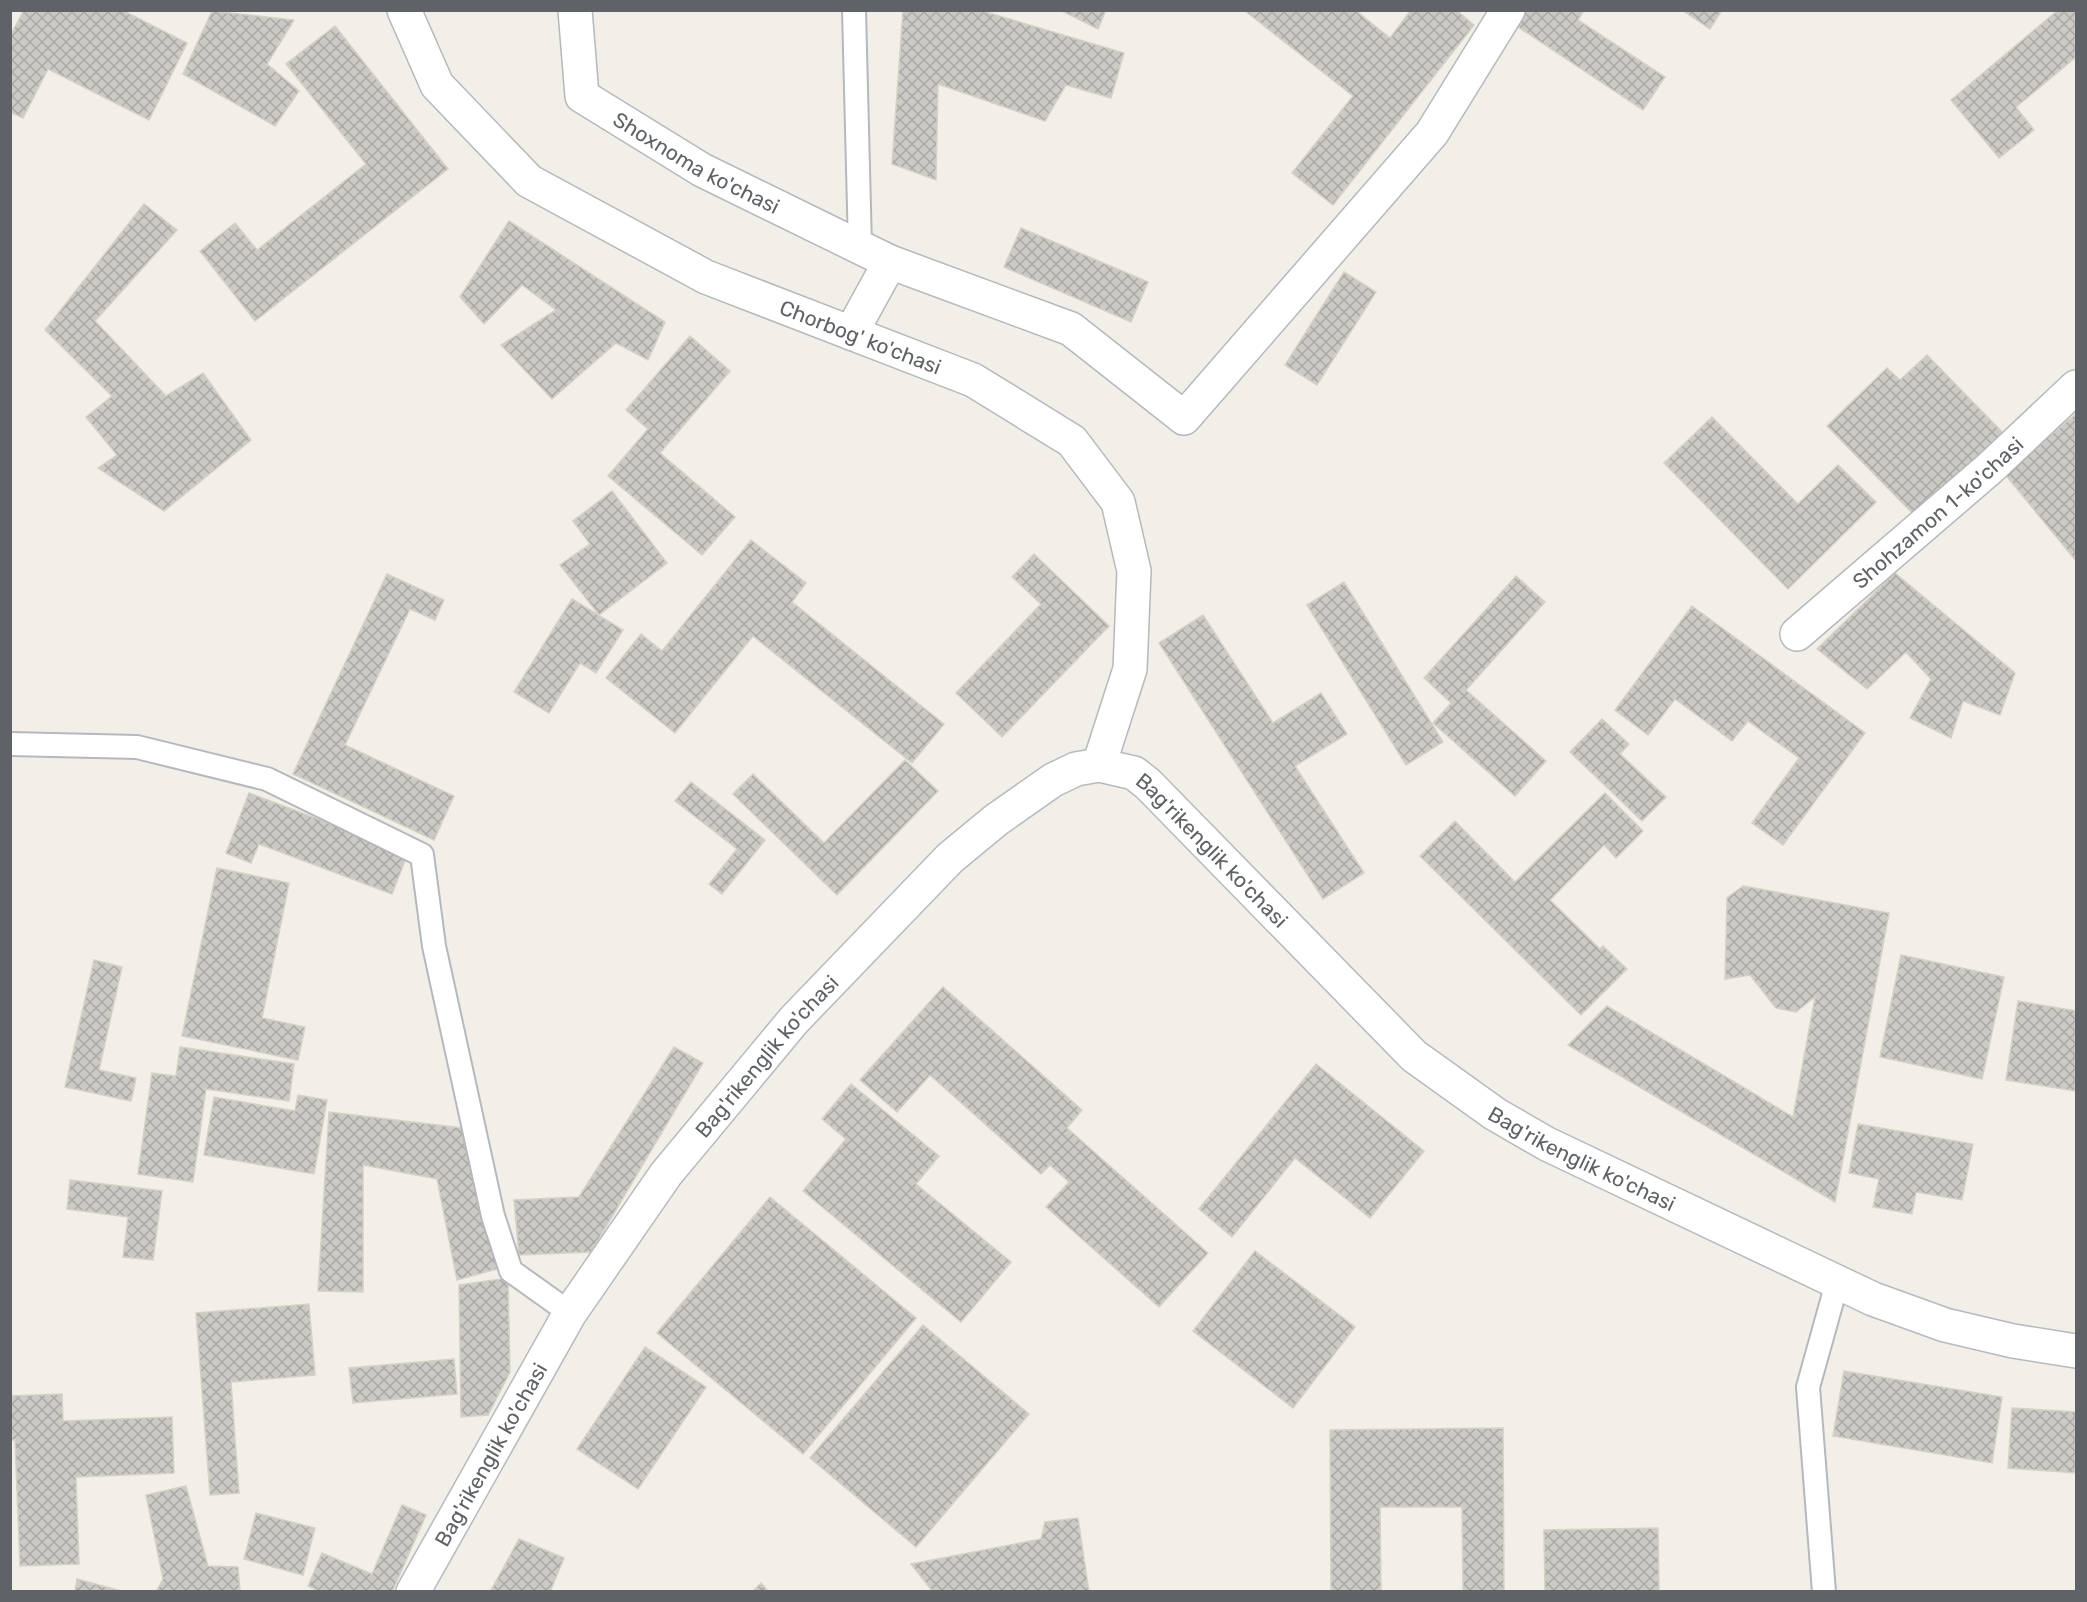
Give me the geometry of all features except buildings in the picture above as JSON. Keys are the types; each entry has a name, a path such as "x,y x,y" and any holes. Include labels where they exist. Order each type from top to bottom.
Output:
{"street":[{"name":"Chorbog' ko'chasi","path":"404,10 437,85 529,182 706,277 974,380 1072,441 1118,502 1134,571 1130,669 1099,765"},
{"name":"Shoxnoma ko'chasi","path":"575,10 582,96 702,170 890,262 1071,329 1184,418 1432,133 1508,10"},
{"path":"851,333 890,262"},
{"name":"Shohzamon 1-ko'chasi","path":"1797,634 1990,468 2076,387"},
{"name":"Bag'rikenglik ko'chasi","path":"413,1592 570,1313 666,1174 787,1029 950,858 996,820 1053,780 1076,769 1099,765 1134,772 1148,784 1414,1056 1495,1114 1547,1144 1837,1283 1945,1325 2076,1351"}],"lane":[{"path":"854,10 860,247"},
{"path":"10,744 137,747 267,779 422,855 434,946 493,1216 511,1271 570,1313"},
{"path":"1824,1592 1808,1387 1837,1283"}]}
